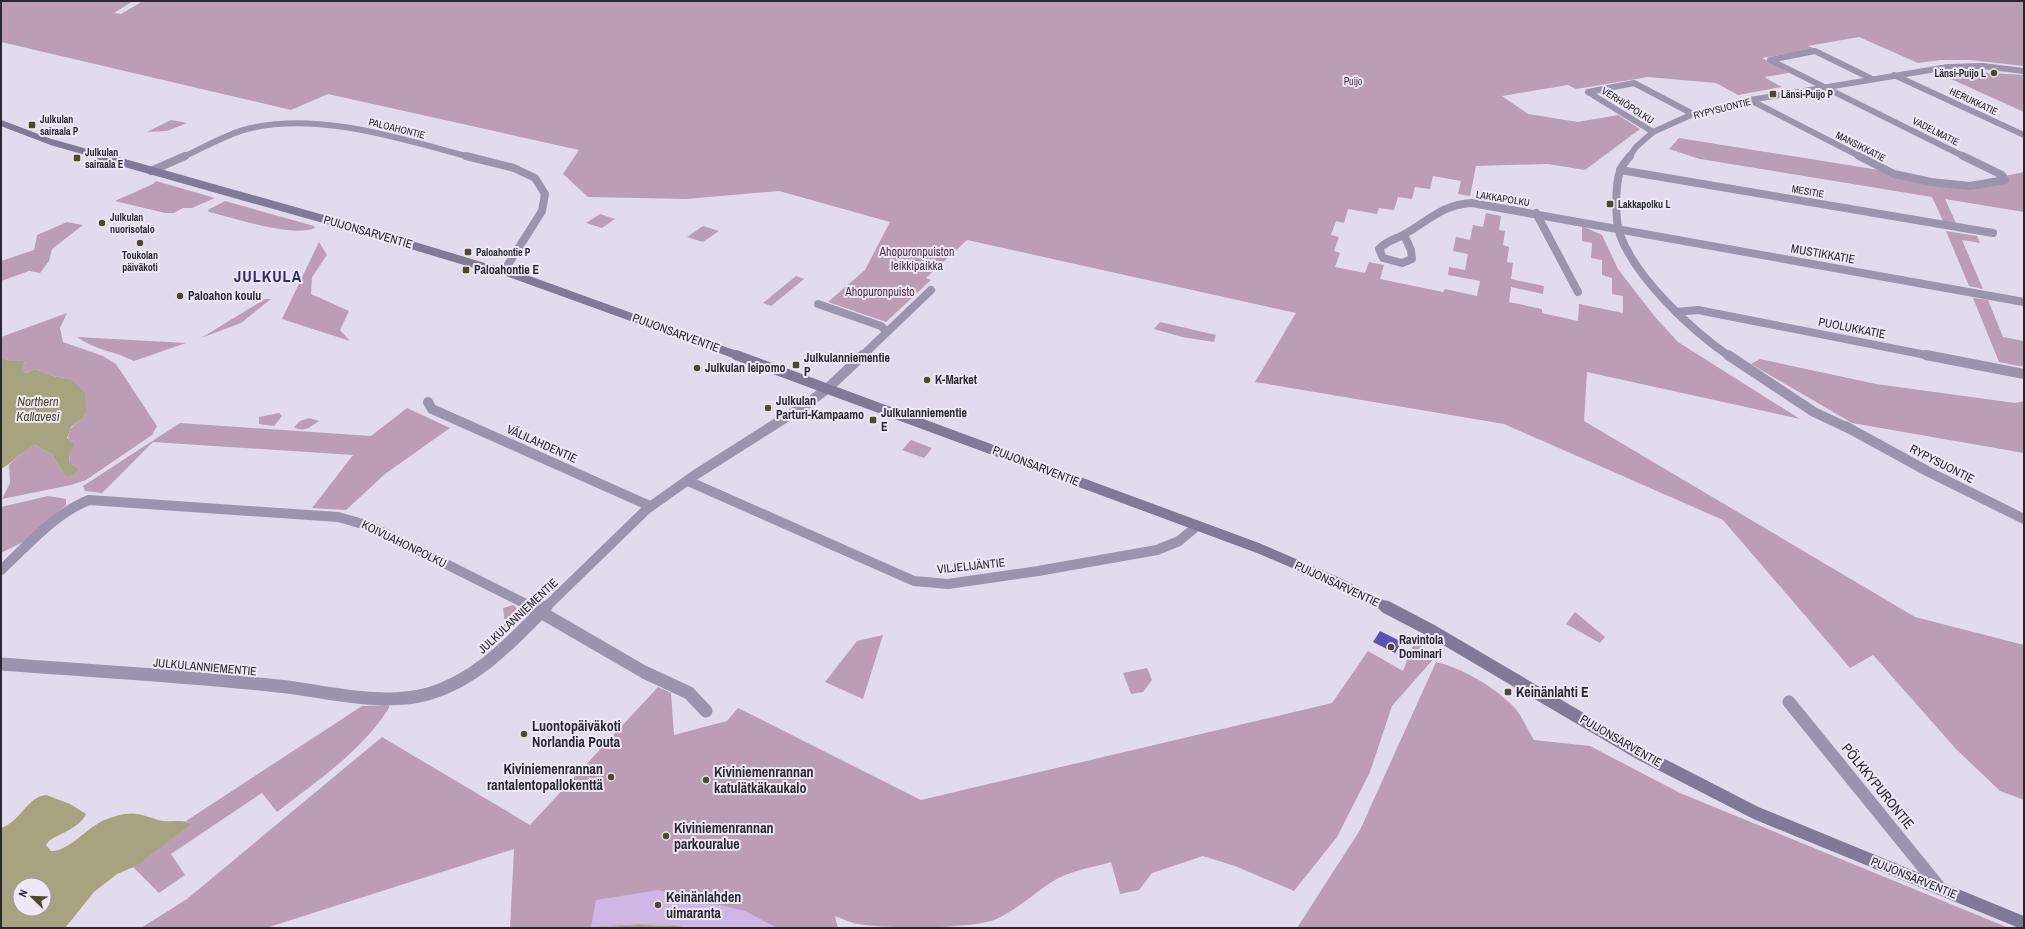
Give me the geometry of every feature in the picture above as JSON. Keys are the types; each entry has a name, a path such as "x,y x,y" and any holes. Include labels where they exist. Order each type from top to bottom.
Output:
{"main road":[{"name":"PUIJONSARVENTIE","path":"1,123 51,142 341,224 491,269 504,271 828,388 1258,548 1337,582 1432,631 1638,753 1756,813 2024,923"}],"street":[{"path":"1825,87 1770,60 1815,51 1872,79"},
{"name":"RYPYSUONTIE","path":"2024,71 1964,66 1894,75 1750,100 1693,114 1653,132 1636,147 1620,170 1616,197 1618,228 1639,269 1676,312 1713,345 1814,412 1850,429 1927,471 2024,519"},
{"name":"HERUKKATIE","path":"1894,75 2024,135"},
{"name":"VERHIÖPOLKU","path":"1653,132 1588,92 1634,83 1693,114"},
{"name":"VADELMATIE","path":"1825,87 1981,164 2002,175 2005,180 1970,186"},
{"name":"MANSIKKATIE","path":"1750,100 1894,174 1931,182 1970,186"},
{"name":"PALOAHONTIE","path":"150,171 246,129 289,124 336,126 365,130 503,165 535,178 545,194 542,211 504,271"},
{"name":"MESITIE","path":"1620,170 1993,233"},
{"name":"LAKKAPOLKU","path":"1404,235 1413,256 1410,261 1397,263 1383,258 1379,249 1382,244 1404,235 1431,216 1454,204 1472,203 1618,228"},
{"name":"LAKKAPOLKU","path":"1536,213 1578,292"},
{"name":"MUSTIKKATIE","path":"1618,228 2024,302"},
{"name":"JULKULANNIEMENTIE","path":"1,664 278,686 379,699 401,698 428,694 459,680 490,662 650,506 760,437 828,388 931,290"},
{"path":"818,304 881,326 887,332"},
{"name":"PUOLUKKATIE","path":"1676,312 1698,310 2024,374"},
{"name":"VÄLILAHDENTIE","path":"428,402 432,409 650,506"},
{"name":"VILJELIJÄNTIE","path":"688,481 914,582 948,584 1038,571 1157,550 1175,544 1187,537 1197,526"},
{"name":"KOIVUAHONPOLKU","path":"1,570 67,511 81,502 89,500 338,517 370,526 528,605 644,672 689,693 706,711"},
{"name":"PÖLKKYPURONTIE","path":"1789,702 1941,889"}],"green space":[{"path":"1,1 133,1 114,13 121,14 143,1 2024,1 2024,66 1970,60 1941,60 1918,63 1859,37 1808,46 1816,49 1762,58 1789,73 1764,77 1782,87 1738,95 1716,83 1648,77 1576,89 1568,85 1502,96 1528,114 1578,122 1618,115 1640,129 1585,170 1548,164 1476,166 1470,196 1458,194 1461,181 1433,176 1430,189 1415,187 1412,199 1398,197 1394,210 1379,208 1377,214 1348,209 1344,223 1336,221 1331,235 1339,237 1334,251 1340,253 1335,267 1365,273 1369,262 1384,265 1380,279 1443,292 1445,289 1477,296 1480,281 1448,275 1449,267 1465,270 1468,254 1453,251 1456,237 1470,240 1473,225 1483,227 1486,213 1501,216 1499,230 1505,231 1503,245 1509,247 1507,262 1513,263 1511,279 1544,286 1543,294 1511,287 1509,302 1542,309 1542,313 1578,321 1579,304 1623,313 1623,296 1612,294 1612,278 1602,275 1602,260 1591,258 1592,243 1582,241 1582,226 1602,235 1618,269 1655,317 1678,342 1800,419 1587,372 1584,421 1915,617 2024,645 2024,800 2000,791 1956,749 1873,655 1850,668 1723,520 1504,424 1255,382 1296,313 967,240 926,278 931,280 886,322 828,302 865,270 890,222 779,191 686,199 588,197 563,174 579,150 328,94 291,110 1,42"},
{"path":"1957,71 2024,75 2024,112 1940,74"},
{"path":"171,120 187,123 167,131 147,132"},
{"path":"1679,138 1966,184 2024,172 2024,212 1945,199 1956,223 1943,221 1932,197 1700,159 1669,149"},
{"path":"156,181 215,198 192,208 183,208 174,213 165,213 115,201 153,184"},
{"path":"225,201 314,226 315,228 292,231 278,229 209,212 208,210"},
{"path":"600,214 615,219 602,228 586,223"},
{"path":"67,222 83,225 52,249 49,261 40,273 29,271 1,281 1,261 34,250 37,235"},
{"path":"703,226 719,231 703,242 687,237"},
{"path":"1946,231 1977,236 1980,243 1962,240 1983,289 1969,286"},
{"path":"319,242 327,255 312,277 311,294 349,311 340,330 350,341 282,319"},
{"path":"796,276 804,279 771,306 763,303"},
{"path":"1973,298 1988,300 2003,337 2024,341 2024,367 1999,362"},
{"path":"265,299 271,299 241,323 201,338"},
{"path":"67,313 60,328 63,342 103,356 116,364 157,426 152,435 86,480 71,485 2,499 10,483 9,465 27,448 35,445 52,454 65,476 70,457 69,431 81,419 70,379 53,376 35,369 26,373 20,370 25,362 9,361 1,357 1,337"},
{"path":"1160,322 1216,335 1214,342 1182,337 1154,329"},
{"path":"77,337 186,343 134,361 97,348"},
{"path":"1760,359 1876,384 2015,403 2024,401 2024,453 1852,423 1751,364"},
{"path":"407,408 450,428 385,474 346,510 312,508 353,455 153,442 102,493 85,491 83,486 180,423 371,436"},
{"path":"279,413 282,416 274,426 259,424 259,417"},
{"path":"309,418 319,421 304,429 294,427 300,421"},
{"path":"911,440 932,448 924,458 902,450"},
{"path":"48,496 66,499 66,505 25,541 1,553 1,507"},
{"path":"513,605 519,610 508,626 485,642 505,624 503,608"},
{"path":"1575,612 1605,637 1600,643 1566,624"},
{"path":"883,635 863,699 825,682 857,641"},
{"path":"1414,642 1436,656 1392,706 1370,772 1337,837 1294,891 1235,866 1203,856 1152,873 1139,890 1120,894 1111,862 1079,870 1057,879 1017,907 994,920 948,927 871,926 849,922 835,916 838,928 777,928 769,924 754,928 686,928 663,925 636,925 575,928 510,928 514,849 266,928 141,928 187,899 382,737 530,825 658,687 671,693 674,735 727,721 738,708 921,800 1332,703 1368,651 1403,671"},
{"path":"1436,662 1456,668 1476,678 1503,697 1518,712 1534,740 1590,746 1680,793 2009,928 1297,928 1360,830"},
{"path":"1147,668 1152,680 1143,692 1131,694 1123,673"},
{"path":"389,705 389,708 378,724 352,752 277,812 262,793 171,854 185,875 159,893 133,867 190,824 186,821 362,706"}],"sand":[{"name":"Keinänlahden uimaranta","path":"658,890 745,911 777,928 686,928 652,924 591,927 596,900"}],"water":[{"name":"Northern Kallavesi","path":"1,357 9,361 25,361 21,370 26,373 35,369 53,376 70,379 85,393 86,412 81,419 71,427 67,438 74,444 70,453 69,463 78,469 74,475 65,476 52,454 35,445 30,447 1,469"},
{"path":"46,795 70,804 86,814 75,827 49,841 46,845 51,851 58,850 72,843 100,822 122,815 144,815 161,820 182,821 191,824 136,866 117,874 94,892 65,928 1,928 1,828 13,821 33,800"},
{"path":"640,925 679,926 686,928 586,928"}],"building":[{"name":"Ravintola Dominari","path":"1380,631 1402,642 1395,653 1373,642"}],"place":[{"name":"Länsi-Puijo L","path":"1994,73"},
{"name":"Länsi-Puijo P","path":"1773,94"},
{"name":"Julkulan sairaala P","path":"32,125"},
{"name":"Julkulan sairaala E","path":"77,158"},
{"name":"Lakkapolku L","path":"1610,204"},
{"name":"Julkulan nuorisotalo","path":"102,223"},
{"name":"Toukolan päiväkoti","path":"140,243"},
{"name":"Paloahontie P","path":"468,252"},
{"name":"Paloahontie E","path":"466,270"},
{"name":"Paloahon koulu","path":"180,296"},
{"name":"Julkulanniementie P","path":"796,365"},
{"name":"Julkulan leipomo","path":"697,368"},
{"name":"K-Market","path":"927,380"},
{"name":"Julkulan Parturi-Kampaamo","path":"768,408"},
{"name":"Julkulanniementie E","path":"873,420"},
{"name":"Ravintola Dominari","path":"1391,647"},
{"name":"Keinänlahti E","path":"1508,692"},
{"name":"Luontopäiväkoti Norlandia Pouta","path":"524,734"},
{"name":"Kiviniemenrannan rantalentopallokenttä","path":"611,777"},
{"name":"Kiviniemenrannan katulätkäkaukalo","path":"706,780"},
{"name":"Kiviniemenrannan parkouralue","path":"666,836"},
{"name":"Keinänlahden uimaranta","path":"658,905"}],"district":[{"name":"JULKULA","path":"268,276"}],"park label":[{"name":"Puijo","path":"1353,81"},
{"name":"Ahopuronpuiston leikkipaikka","path":"917,259"},
{"name":"Ahopuronpuisto","path":"880,292"}]}
